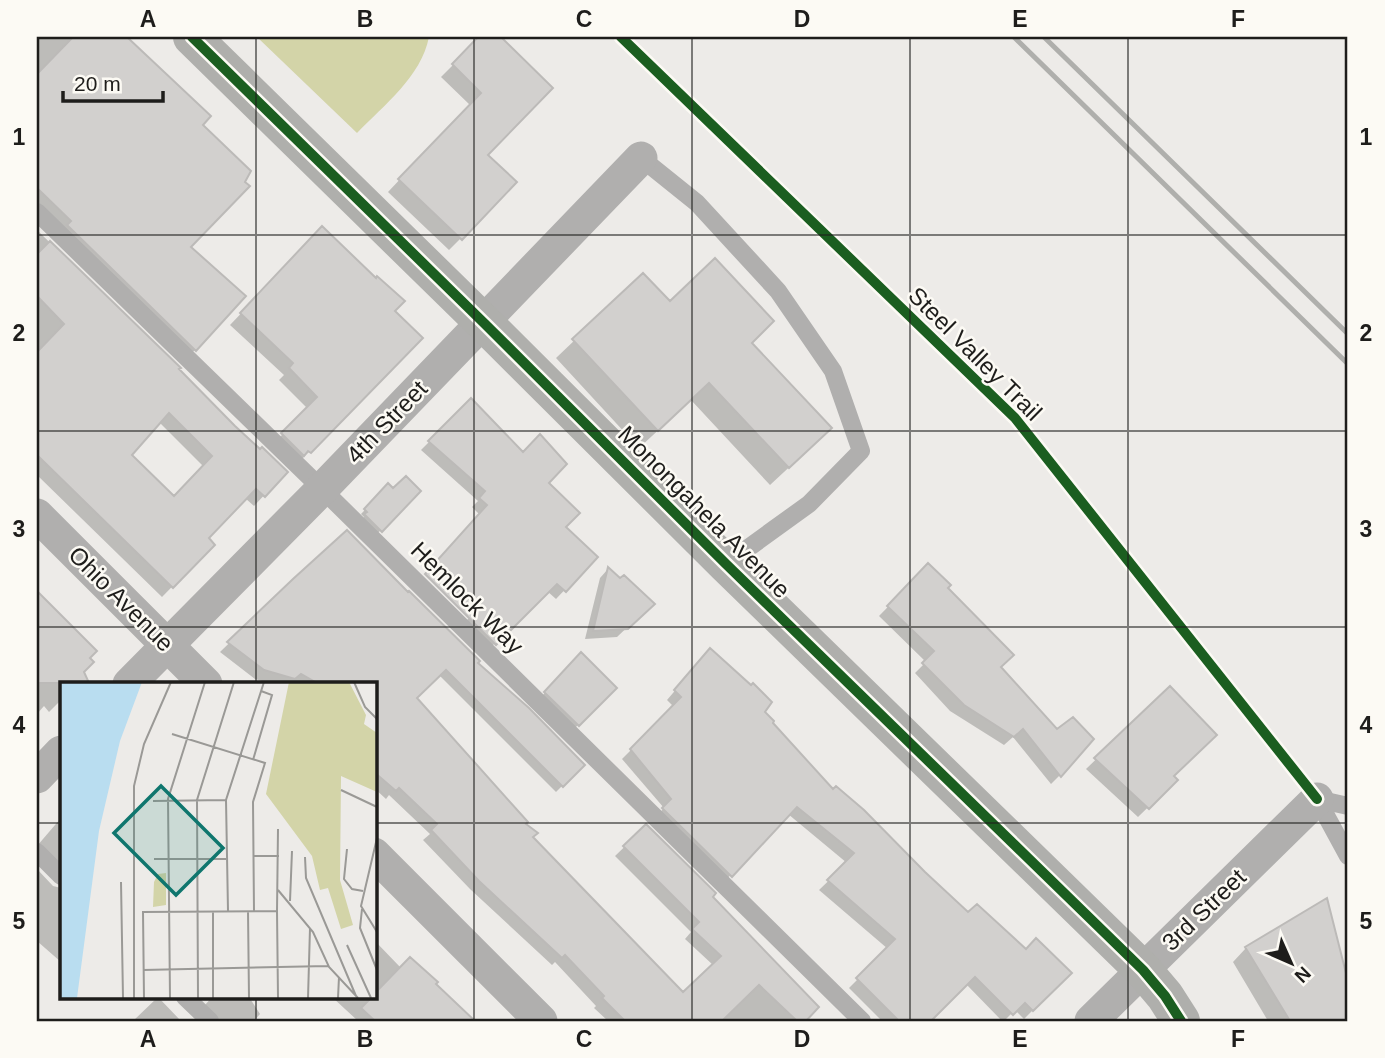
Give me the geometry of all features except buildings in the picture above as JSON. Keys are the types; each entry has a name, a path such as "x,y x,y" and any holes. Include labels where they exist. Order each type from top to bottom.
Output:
{"main road":[{"name":"Monongahela Avenue","path":"192,37 726,564 1143,970 1165,996 1181,1021"}],"street":[{"name":"4th Street","path":"131,682 484,323 641,158"},
{"name":"Ohio Avenue","path":"37,515 204,682"},
{"path":"37,777 60,753"},
{"name":"3rd Street","path":"1091,1021 1143,970 1332,803"},
{"path":"376,856 541,1021"}],"lane":[{"path":"641,158 697,203 778,291 833,371 861,451 809,505 726,564"},
{"name":"Hemlock Way","path":"37,212 862,1021"},
{"path":"1332,803 1348,856"},
{"path":"37,852 60,875"},
{"path":"186,998 210,1021"}],"green space":[{"path":"257,37 429,37 425,51 410,78 357,133"}],"railway":[{"path":"1014,37 1348,364"},
{"path":"1044,37 1348,334"}],"cycle path":[{"path":"192,37 726,564 1143,970 1165,996 1181,1021"},
{"name":"Steel Valley Trail","path":"621,37 1015,418 1317,799"}]}
